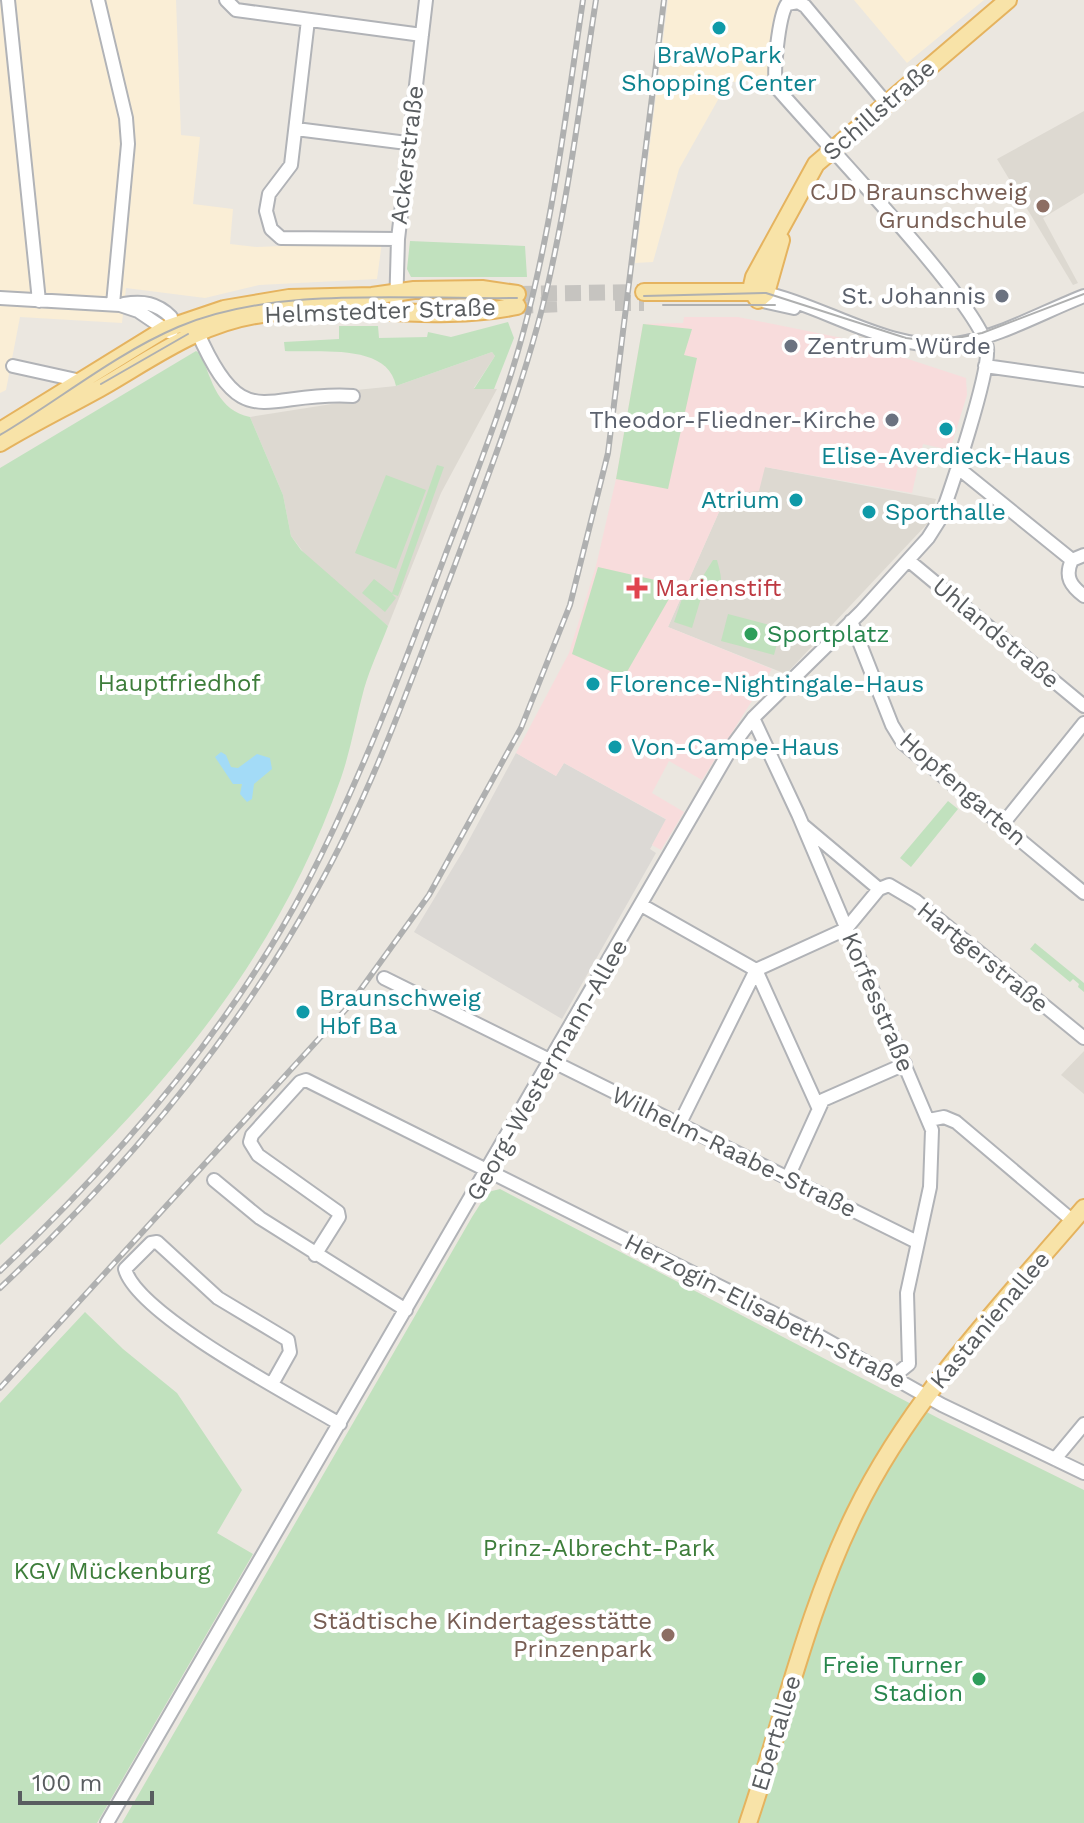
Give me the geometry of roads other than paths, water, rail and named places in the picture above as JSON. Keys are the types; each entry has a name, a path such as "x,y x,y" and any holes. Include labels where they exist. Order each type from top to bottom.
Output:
{"main road":[{"name":"Schillstraße","path":"758,294 800,187 831,149 1002,4"},
{"name":"Helmstedter Straße","path":"0,431 142,344 169,330 228,308 289,298 482,289 517,300 483,314 271,312 228,320 197,331 0,443"},
{"path":"644,297 758,294"},
{"name":"Kastanienallee","path":"927,1395 1078,1214"},
{"name":"Ebertallee","path":"748,1823 808,1633 856,1509 927,1395"}],"street":[{"path":"8,0 39,301"},
{"path":"98,0 126,118 128,144 116,305 169,330 197,331 227,385 241,398 263,402 353,396"},
{"path":"226,0 236,10 422,35"},
{"name":"Ackerstraße","path":"396,311 398,239 407,143 426,0"},
{"path":"886,103 798,2 784,8 775,77 777,88 962,303 983,336"},
{"path":"308,20 291,165 269,194 266,211 271,229 281,238 398,239"},
{"path":"296,129 407,143"},
{"path":"758,294 914,343 957,343 983,336 1084,296"},
{"name":"Helmstedter Straße","path":"0,298 116,305 142,302 181,314 217,306 228,308"},
{"name":"Helmstedter Straße","path":"197,331 198,324 228,308"},
{"path":"143,362 169,330 171,317 163,310"},
{"path":"142,344 148,332 145,317"},
{"name":"Georg-Westermann-Allee","path":"107,1823 643,906 733,745 753,718 851,621 936,528 957,467 985,366 988,351 983,336"},
{"path":"13,366 81,381"},
{"path":"985,366 1084,380"},
{"path":"957,467 1078,558 1068,579 1084,596"},
{"name":"Uhlandstraße","path":"908,560 1084,706"},
{"name":"Hopfengarten","path":"851,621 897,735 909,749 1084,893"},
{"name":"Korfesstraße","path":"753,718 763,733 804,826 929,1120 933,1165 905,1312 909,1364 894,1376"},
{"path":"1002,825 1084,723"},
{"path":"679,1125 756,970 846,929 879,889 804,826"},
{"name":"Hartgerstraße","path":"879,889 889,885 916,901 1084,1038"},
{"path":"643,906 756,970 818,1107"},
{"name":"Wilhelm-Raabe-Straße","path":"384,978 917,1242"},
{"path":"788,1177 818,1107 832,1095 905,1064"},
{"name":"Herzogin-Elisabeth-Straße","path":"315,1255 339,1217 338,1212 258,1155 250,1142 252,1135 276,1108 300,1082 306,1080 1084,1473"},
{"path":"929,1120 944,1117 956,1122 1078,1214"},
{"path":"214,1180 260,1218 406,1310"},
{"path":"272,1384 290,1352 291,1343 218,1298 157,1242 151,1243 125,1273 179,1325 272,1384 340,1424"},
{"path":"1055,1459 1084,1424"}],"water":[{"path":"221,752 226,755 231,767 238,768 257,754 270,758 272,769 254,784 252,799 247,802 240,794 242,784 233,784 215,757"}],"tunnel":[{"path":"517,294 644,292"},
{"path":"615,303 644,303"},
{"path":"517,306 560,304"}],"tram line":[{"path":"644,296 766,293 906,338 937,342 982,333 1084,294"},
{"path":"0,435 132,350 178,327 216,314 300,300 517,298"},
{"path":"663,305 775,305"},
{"path":"101,384 188,334"}],"railway":[{"path":"0,1271 129,1138 207,1041 276,938 344,806 428,602 519,349 537,279 552,200 583,0"},
{"path":"0,1288 90,1198 212,1052 284,946 356,813 453,570 508,420 532,344 565,200 596,0"},
{"path":"0,1388 348,1007 429,895 521,728 570,605 608,453 664,0"}],"place":[{"name":"BraWoPark Shopping Center","path":"719,28"},
{"name":"CJD Braunschweig Grundschule","path":"1043,206"},
{"name":"St. Johannis","path":"1002,296"},
{"name":"Zentrum Würde","path":"791,346"},
{"name":"Theodor-Fliedner-Kirche","path":"892,420"},
{"name":"Elise-Averdieck-Haus","path":"946,429"},
{"name":"Atrium","path":"796,500"},
{"name":"Sporthalle","path":"869,512"},
{"name":"Marienstift","path":"637,588"},
{"name":"Sportplatz","path":"751,634"},
{"name":"Florence-Nightingale-Haus","path":"593,684"},
{"name":"Von-Campe-Haus","path":"615,747"},
{"name":"Braunschweig Hbf Ba","path":"303,1012"},
{"name":"Städtische Kindertagesstätte Prinzenpark","path":"668,1635"},
{"name":"Freie Turner Stadion","path":"979,1679"}],"park label":[{"name":"Hauptfriedhof","path":"179,683"},
{"name":"Prinz-Albrecht-Park","path":"599,1548"},
{"name":"KGV Mückenburg","path":"112,1571"}]}
